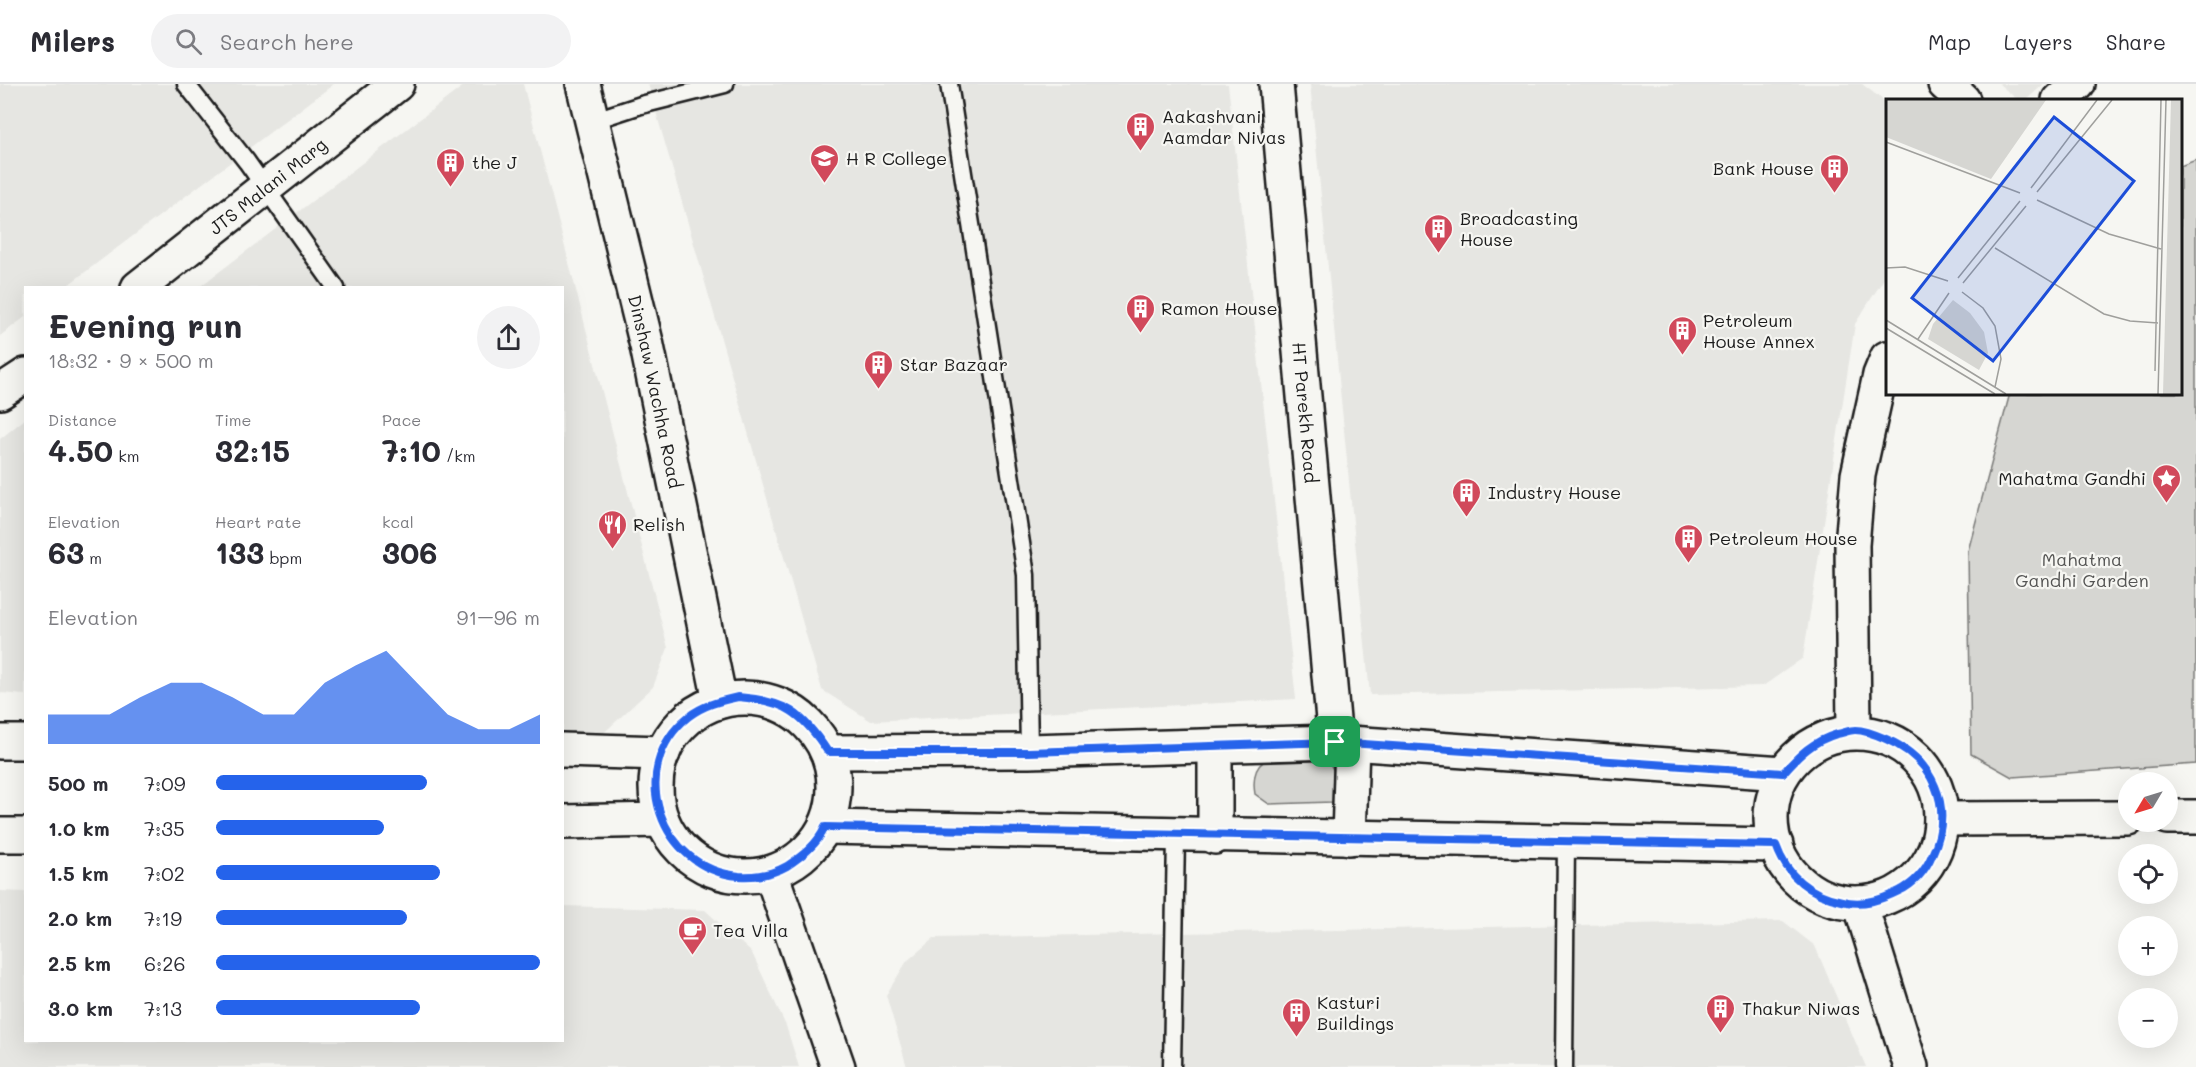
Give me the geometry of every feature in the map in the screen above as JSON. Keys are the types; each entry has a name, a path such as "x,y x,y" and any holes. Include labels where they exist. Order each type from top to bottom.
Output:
{"street":[{"name":"JTS Malani Marg","path":"141,286 397,84"},
{"name":"Dinshaw Wachha Road","path":"583,84 648,346 720,701"},
{"name":"HT Parekh Road","path":"1276,84 1344,743 1348,838"},
{"path":"1945,84 1962,99"},
{"path":"2060,99 2078,84"},
{"path":"1854,730 1852,544 1858,475 1880,375 1886,360"},
{"path":"0,392 24,376"},
{"path":"738,697 766,699 792,710 813,729 828,752 834,780 833,807 822,834 804,855 771,873 752,877 724,874 698,863 676,845 662,820 655,793 658,764 669,739 687,718 711,703 720,701 738,697"},
{"path":"1854,730 1877,735 1901,746 1922,763 1935,785 1942,812 1939,841 1927,867 1907,888 1880,901 1851,903 1822,897 1798,881 1780,857 1771,830 1772,800 1783,773 1802,751 1825,738 1854,730"},
{"path":"0,742 24,742"},
{"path":"828,752 1029,752 1344,743 1783,773"},
{"path":"1215,746 1215,837"},
{"path":"564,750 663,753"},
{"path":"2178,817 2196,817"},
{"path":"1941,819 2118,818"},
{"path":"564,822 662,820"},
{"path":"825,827 1215,837 1566,840 1776,845"},
{"path":"0,836 24,835"},
{"path":"771,873 838,1067"},
{"path":"1860,903 1911,1067"}],"lane":[{"path":"186,84 266,187 335,286"},
{"path":"592,121 641,105 725,84"},
{"path":"949,84 1026,575 1029,752"},
{"path":"1172,1067 1176,836"},
{"path":"1564,1067 1566,840"}],"shaded area":[{"path":"0,84 334,84 67,286 24,286 24,318 0,336"},
{"path":"466,84 523,84 668,648 653,687 594,742 564,739 564,286 201,286"},
{"path":"648,84 1228,84 1296,699 871,721 822,690"},
{"path":"1310,84 1862,84 1886,102 1886,276 1855,324 1803,658 1763,686 1370,695"},
{"path":"1999,84 2044,84 2027,99 2017,99"},
{"path":"24,420 24,695 0,693 0,439"},
{"path":"0,891 24,892 24,1042 564,1042 564,906 705,910 752,953 786,1026 799,1067 0,1067"},
{"path":"1783,921 1815,946 1866,1067 907,1067 886,995 907,961 934,938"}],"green space":[{"name":"Mahatma Gandhi Garden","path":"2196,160 2196,764 2012,777 1971,754 1968,551 2010,394 2181,394 2181,166"},
{"path":"1312,750 1333,768 1336,796 1332,802 1269,804 1255,794 1256,770 1262,763 1278,755"}],"place":[{"name":"Aakashvani Aamdar Nivas","path":"1141,152"},
{"name":"H R College","path":"825,184"},
{"name":"the J","path":"451,188"},
{"name":"Bank House","path":"1835,194"},
{"name":"Broadcasting House","path":"1439,254"},
{"name":"Ramon House","path":"1140,334"},
{"name":"Petroleum House Annex","path":"1682,356"},
{"name":"Star Bazaar","path":"879,390"},
{"name":"Mahatma Gandhi","path":"2167,504"},
{"name":"Industry House","path":"1467,518"},
{"name":"Relish","path":"612,550"},
{"name":"Petroleum House","path":"1688,564"},
{"name":"Tea Villa","path":"692,956"},
{"name":"Thakur Niwas","path":"1721,1034"},
{"name":"Kasturi Buildings","path":"1296,1038"}],"route":[{"path":"738,697 766,699 792,710 813,729 828,752 1029,752 1335,742 1783,773 1802,751 1825,738 1854,730 1877,735 1901,746 1922,763 1935,785 1942,812 1939,841 1927,867 1907,888 1880,901 1851,903 1822,897 1798,881 1780,857 1776,845 1566,840 1215,837 825,827 822,834 804,855 780,870 752,877 724,874 698,863 676,845 662,820 655,793 658,764 669,739 687,718 711,703 738,697"}]}
